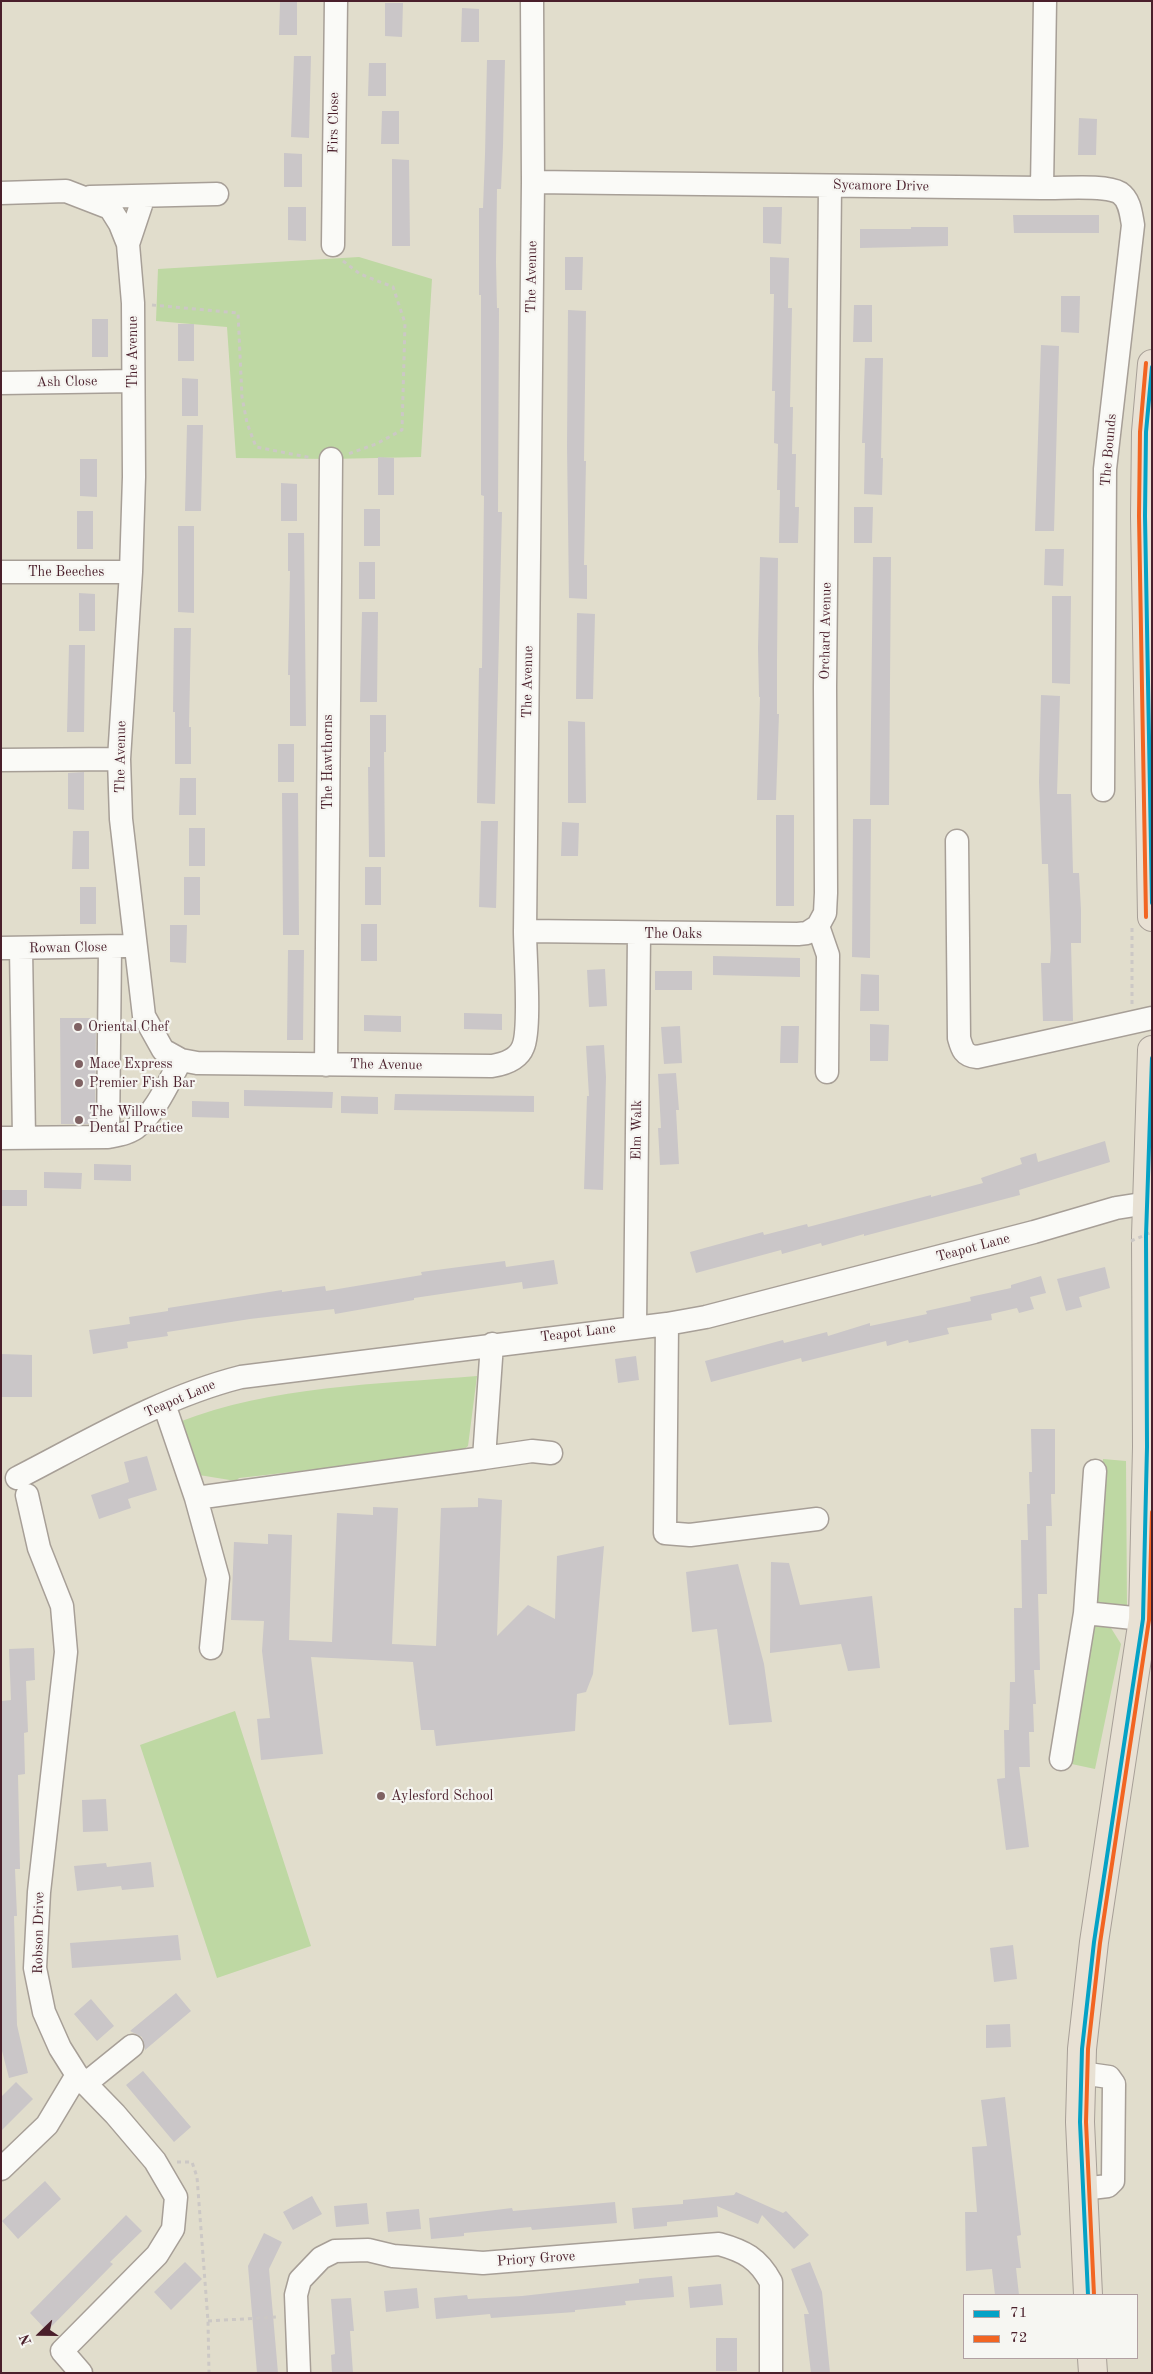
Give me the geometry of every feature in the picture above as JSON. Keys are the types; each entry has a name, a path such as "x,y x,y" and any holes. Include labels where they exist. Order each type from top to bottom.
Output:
{"main road":[{"path":"1152,364 1149,435 1148,565 1152,917"},
{"path":"1088,2294 1082,2189 1081,2073 1094,1942 1143,1619 1147,1447 1146,1236 1151,1140 1152,1050"},
{"path":"1092,2359 1093,2373"}],"street":[{"name":"Firs Close","path":"333,244 336,1"},
{"name":"The Avenue","path":"1,193 66,191 110,208 120,224 128,244 134,303 134,476 131,572 119,759 121,819 144,1016 163,1050 181,1060 213,1064 492,1066 508,1063 524,1047 526,1020 525,931 533,182 532,1"},
{"path":"1042,188 1045,1"},
{"name":"Sycamore Drive","path":"533,182 1042,188"},
{"name":"Orchard Avenue","path":"818,926 825,913 826,893 825,678 830,186"},
{"name":"The Bounds","path":"1042,188 1102,189 1120,194 1129,204 1133,225 1105,469 1103,790"},
{"path":"82,198 217,194"},
{"path":"128,244 144,196"},
{"name":"Ash Close","path":"1,383 133,381"},
{"name":"The Hawthorns","path":"323,459 326,1065"},
{"name":"The Beeches","path":"1,572 131,572"},
{"path":"1,760 119,759"},
{"path":"957,841 960,1038 962,1051 970,1057 977,1057 1152,1018"},
{"path":"818,926 828,955 827,1072"},
{"name":"The Oaks","path":"525,931 639,934 798,934 807,933 818,926"},
{"name":"Elm Walk","path":"635,1326 639,934"},
{"name":"Rowan Close","path":"11,948 110,948 135,946"},
{"path":"11,948 24,1138"},
{"path":"108,1137 110,948"},
{"path":"1,1138 108,1137 138,1127 157,1103 181,1060"},
{"name":"Teapot Lane","path":"22,1486 164,1404 204,1386 240,1376 635,1326 667,1324 706,1317 1034,1232 1116,1208 1148,1203"},
{"path":"667,1324 665,1533 690,1535 817,1519"},
{"path":"484,1458 492,1344"},
{"path":"164,1404 196,1498 218,1578 211,1648"},
{"path":"196,1498 532,1451 551,1453"},
{"path":"1061,1759 1085,1613 1095,1471"},
{"name":"Robson Drive","path":"22,1486 39,1548 62,1606 66,1652 39,1892 35,1968 44,2012 60,2048 81,2079 116,2114 155,2161 176,2197 173,2229 157,2255 62,2351 81,2373"},
{"path":"1085,1613 1143,1619"},
{"path":"1,2169 47,2125 81,2079 132,2046"},
{"name":"Priory Grove","path":"299,2373 296,2295 300,2280 321,2258 335,2251 368,2250 393,2256 483,2263 719,2244 740,2250 764,2269 771,2282 771,2373"}],"path":[{"path":"134,303 238,313 242,397 247,423 256,446 323,459 376,444 402,430 405,323 393,287 360,274 339,258 333,244"},
{"path":"1131,1241 1152,1232"},
{"path":"155,2161 192,2162 197,2177 208,2321 209,2373"},
{"path":"208,2321 297,2316"}],"green space":[{"path":"359,257 432,279 421,457 331,459 236,458 227,327 156,321 158,269"},
{"path":"477,1376 468,1446 459,1453 239,1478 236,1481 199,1475 179,1422 214,1410 251,1401 326,1388"},
{"path":"1103,1459 1126,1461 1127,1608 1098,1607 1093,1596"},
{"path":"1097,1624 1111,1628 1121,1644 1095,1769 1067,1763 1087,1631"},
{"path":"235,1711 311,1946 217,1978 140,1745"}],"building":[{"path":"280,2 297,2 297,35 279,35"},
{"path":"385,3 403,3 402,37 385,36"},
{"path":"462,8 479,9 479,42 461,42"},
{"path":"294,56 311,56 309,138 291,137"},
{"path":"487,60 505,60 501,189 497,189 496,262 497,308 499,308 498,512 502,512 495,804 477,803 479,668 482,668 484,496 481,495 479,208 483,208"},
{"path":"369,63 386,63 386,96 368,96"},
{"path":"382,111 399,111 399,144 381,144"},
{"path":"1079,118 1097,119 1096,155 1078,155"},
{"path":"284,153 302,154 302,187 284,187"},
{"path":"392,159 409,160 410,246 392,246"},
{"path":"288,207 306,207 306,241 288,240"},
{"path":"763,207 782,207 781,244 763,243"},
{"path":"1013,215 1099,215 1099,233 1014,233"},
{"path":"911,227 948,227 948,246 860,248 860,229 911,229"},
{"path":"565,257 583,257 582,290 565,290"},
{"path":"770,257 789,258 788,308 792,308 790,407 793,407 792,454 796,454 795,507 799,507 798,543 779,543 780,490 777,490 778,444 774,443 775,391 772,391 774,294 770,294"},
{"path":"1061,296 1080,296 1079,333 1061,332"},
{"path":"854,305 872,305 872,342 853,342"},
{"path":"568,310 586,311 584,565 587,565 587,599 569,598"},
{"path":"92,319 108,319 108,357 92,357"},
{"path":"178,324 194,324 194,361 178,361"},
{"path":"1041,345 1059,346 1054,531 1035,531"},
{"path":"865,358 883,358 882,495 864,494 865,443 862,443"},
{"path":"182,378 198,379 198,416 182,416"},
{"path":"187,425 203,425 201,511 185,511"},
{"path":"378,457 394,458 394,495 378,495"},
{"path":"80,459 97,459 97,497 80,496"},
{"path":"281,483 297,484 297,521 281,521"},
{"path":"854,507 873,507 872,543 854,543"},
{"path":"364,509 380,509 380,546 364,546"},
{"path":"77,511 93,511 93,549 77,549"},
{"path":"178,526 194,526 194,613 178,612"},
{"path":"288,533 304,533 306,726 290,726 290,675 288,675 290,571 288,571"},
{"path":"1045,549 1064,549 1063,586 1044,585"},
{"path":"760,557 778,558 777,714 779,714 776,800 757,800 760,697 758,648"},
{"path":"873,557 891,557 889,805 870,805"},
{"path":"359,562 375,562 375,599 359,599"},
{"path":"79,593 95,594 95,631 79,631"},
{"path":"1052,596 1071,596 1070,684 1052,683"},
{"path":"362,612 378,612 377,702 360,702"},
{"path":"577,613 595,614 593,699 576,699"},
{"path":"174,628 191,628 189,727 191,727 191,764 175,764 175,712 173,712"},
{"path":"69,645 85,645 84,732 67,732"},
{"path":"1041,695 1060,696 1057,794 1071,794 1073,873 1079,873 1081,943 1071,943 1073,1021 1043,1021 1041,963 1050,963 1051,949 1048,864 1042,864 1039,782"},
{"path":"370,715 386,715 386,752 384,752 385,857 369,857 368,767 370,767"},
{"path":"568,721 585,722 586,803 568,803"},
{"path":"278,744 294,744 294,782 278,782"},
{"path":"84,772 84,810 68,809 68,773"},
{"path":"180,778 196,778 196,815 179,815"},
{"path":"282,793 298,793 299,935 283,935"},
{"path":"776,815 794,815 794,906 776,906"},
{"path":"853,819 871,819 870,958 852,957"},
{"path":"481,821 498,821 496,908 479,907"},
{"path":"562,822 579,823 578,856 561,856"},
{"path":"189,828 205,828 205,866 189,866"},
{"path":"73,831 89,831 89,869 72,869"},
{"path":"365,867 381,867 381,905 365,905"},
{"path":"184,877 200,877 200,915 184,915"},
{"path":"80,887 96,887 96,924 80,924"},
{"path":"361,924 377,924 377,961 361,961"},
{"path":"170,925 187,925 186,963 170,962"},
{"path":"288,950 304,950 303,1040 287,1040"},
{"path":"713,956 800,958 800,977 713,975"},
{"path":"605,969 607,1006 589,1007 587,970"},
{"path":"655,971 692,971 692,990 655,990"},
{"path":"861,974 879,975 879,1011 860,1011"},
{"path":"464,1013 502,1014 502,1030 464,1029"},
{"path":"364,1015 401,1016 401,1032 364,1031"},
{"path":"60,1018 96,1018 95,1124 61,1124"},
{"path":"870,1024 889,1025 888,1061 870,1061"},
{"path":"680,1026 682,1063 664,1064 661,1027"},
{"path":"781,1026 799,1026 798,1063 780,1063"},
{"path":"604,1045 606,1077 603,1190 584,1189 587,1096 589,1096 586,1046"},
{"path":"676,1073 679,1110 676,1110 679,1164 660,1165 658,1128 661,1128 658,1074"},
{"path":"244,1090 333,1092 332,1108 244,1106"},
{"path":"395,1094 534,1096 534,1112 394,1110"},
{"path":"341,1096 378,1097 378,1114 341,1113"},
{"path":"192,1101 229,1102 229,1118 192,1117"},
{"path":"1105,1141 1110,1162 1019,1190 1020,1195 864,1236 864,1234 822,1246 821,1243 782,1254 781,1250 696,1273 690,1252 763,1232 764,1235 807,1224 808,1227 931,1195 931,1197 983,1183 981,1178 1022,1164 1020,1158 1036,1153 1038,1162"},
{"path":"94,1164 131,1165 131,1181 94,1180"},
{"path":"44,1172 82,1173 81,1189 44,1188"},
{"path":"1,1190 27,1190 27,1206 1,1206"},
{"path":"554,1260 558,1284 523,1289 522,1282 414,1298 414,1300 335,1314 334,1309 250,1319 167,1332 168,1336 127,1342 128,1348 93,1354 89,1330 130,1324 129,1317 168,1311 168,1308 282,1290 282,1292 325,1286 326,1291 422,1275 421,1272 505,1261 506,1267"},
{"path":"1105,1267 1110,1288 1079,1297 1082,1307 1066,1311 1057,1279"},
{"path":"1041,1276 1046,1293 1030,1297 1034,1309 1019,1313 1017,1308 991,1314 992,1320 947,1328 949,1334 909,1343 908,1340 887,1346 886,1341 802,1362 801,1358 711,1382 705,1361 783,1340 784,1343 827,1332 828,1336 870,1323 870,1326 927,1314 926,1311 971,1301 970,1297 1011,1288 1011,1285"},
{"path":"1,1354 32,1355 32,1397 1,1397"},
{"path":"636,1356 639,1380 618,1383 615,1359"},
{"path":"1031,1429 1055,1429 1055,1494 1051,1494 1052,1526 1046,1526 1047,1594 1038,1594 1040,1670 1034,1670 1036,1704 1033,1704 1034,1732 1029,1732 1030,1767 1019,1767 1029,1847 1006,1850 997,1779 1005,1778 1004,1730 1009,1730 1010,1682 1015,1682 1014,1608 1022,1608 1021,1540 1028,1540 1027,1504 1030,1504 1029,1472 1032,1472"},
{"path":"147,1456 157,1490 128,1499 131,1508 99,1519 91,1495 129,1482 124,1462"},
{"path":"478,1498 502,1500 497,1636 528,1605 555,1619 557,1556 604,1546 593,1674 586,1692 577,1694 575,1731 436,1746 434,1730 421,1730 413,1662 311,1657 323,1754 261,1760 257,1719 270,1718 262,1651 264,1621 231,1620 234,1542 268,1544 268,1534 292,1535 289,1640 332,1642 337,1513 373,1515 373,1507 398,1508 392,1644 436,1646 441,1508 478,1507"},
{"path":"771,1562 789,1563 800,1605 872,1596 880,1668 848,1671 841,1644 770,1653"},
{"path":"738,1564 764,1664 772,1722 729,1725 717,1629 692,1632 686,1572"},
{"path":"34,1648 35,1680 26,1681 28,1732 24,1733 25,1774 18,1775 20,1869 15,1869 17,1916 14,1916 17,2025 28,2073 9,2078 1,2047 2,1701 11,1700 9,1649"},
{"path":"106,1799 108,1831 83,1832 82,1800"},
{"path":"151,1862 154,1887 122,1890 121,1886 77,1891 74,1866 106,1863 107,1867"},
{"path":"178,1935 181,1960 72,1968 70,1943"},
{"path":"1013,1945 1017,1979 994,1982 990,1948"},
{"path":"176,1993 191,2011 145,2050 142,2037 130,2031"},
{"path":"91,1999 114,2026 97,2041 74,2014"},
{"path":"1010,2024 1011,2047 986,2048 986,2025"},
{"path":"143,2071 191,2127 174,2142 126,2085"},
{"path":"16,2082 33,2099 1,2131 1,2097"},
{"path":"1005,2097 1021,2235 1017,2236 1021,2268 1016,2268 1019,2294 995,2294 992,2269 966,2271 965,2212 977,2212 972,2147 987,2146 981,2100"},
{"path":"45,2181 61,2199 18,2239 2,2221"},
{"path":"736,2192 783,2213 786,2211 809,2235 794,2249 762,2215 758,2224 717,2206 718,2217 667,2222 667,2226 634,2229 632,2208 683,2204 683,2200 734,2195"},
{"path":"312,2196 322,2214 293,2230 283,2212"},
{"path":"615,2202 617,2223 532,2230 531,2227 464,2233 464,2236 431,2239 429,2218 512,2208 513,2211"},
{"path":"367,2203 369,2224 336,2227 334,2206"},
{"path":"419,2209 421,2229 388,2232 386,2212"},
{"path":"126,2215 142,2231 110,2262 113,2264 47,2331 30,2313"},
{"path":"264,2233 282,2242 269,2269 278,2373 257,2373 248,2266"},
{"path":"185,2262 202,2279 171,2310 154,2292"},
{"path":"810,2262 822,2292 830,2373 811,2373 804,2314 809,2314 791,2269"},
{"path":"672,2276 674,2297 625,2301 626,2305 575,2310 575,2312 491,2318 490,2314 436,2319 434,2298 467,2295 468,2299 522,2296 639,2283 639,2279"},
{"path":"721,2284 723,2305 690,2308 688,2287"},
{"path":"417,2288 419,2308 386,2312 384,2291"},
{"path":"351,2298 354,2331 350,2331 353,2373 332,2373 331,2355 335,2354 331,2299"},
{"path":"716,2338 737,2338 737,2371 716,2371"}],"transit line":[{"name":"72","path":"1146,363 1140,432 1139,516 1146,917"},
{"name":"71","path":"1152,367 1146,432 1145,516 1152,903"},
{"name":"71","path":"1088,2294 1080,2122 1082,2049 1094,1942 1143,1619 1147,1447 1146,1236 1152,1058"},
{"name":"72","path":"1094,2294 1086,2122 1088,2049 1100,1943 1149,1620 1152,1512"}],"place":[{"name":"Oriental Chef","path":"78,1027"},
{"name":"Mace Express","path":"79,1064"},
{"name":"Premier Fish Bar","path":"79,1083"},
{"name":"The Willows Dental Practice","path":"79,1120"},
{"name":"Aylesford School","path":"381,1796"}]}
